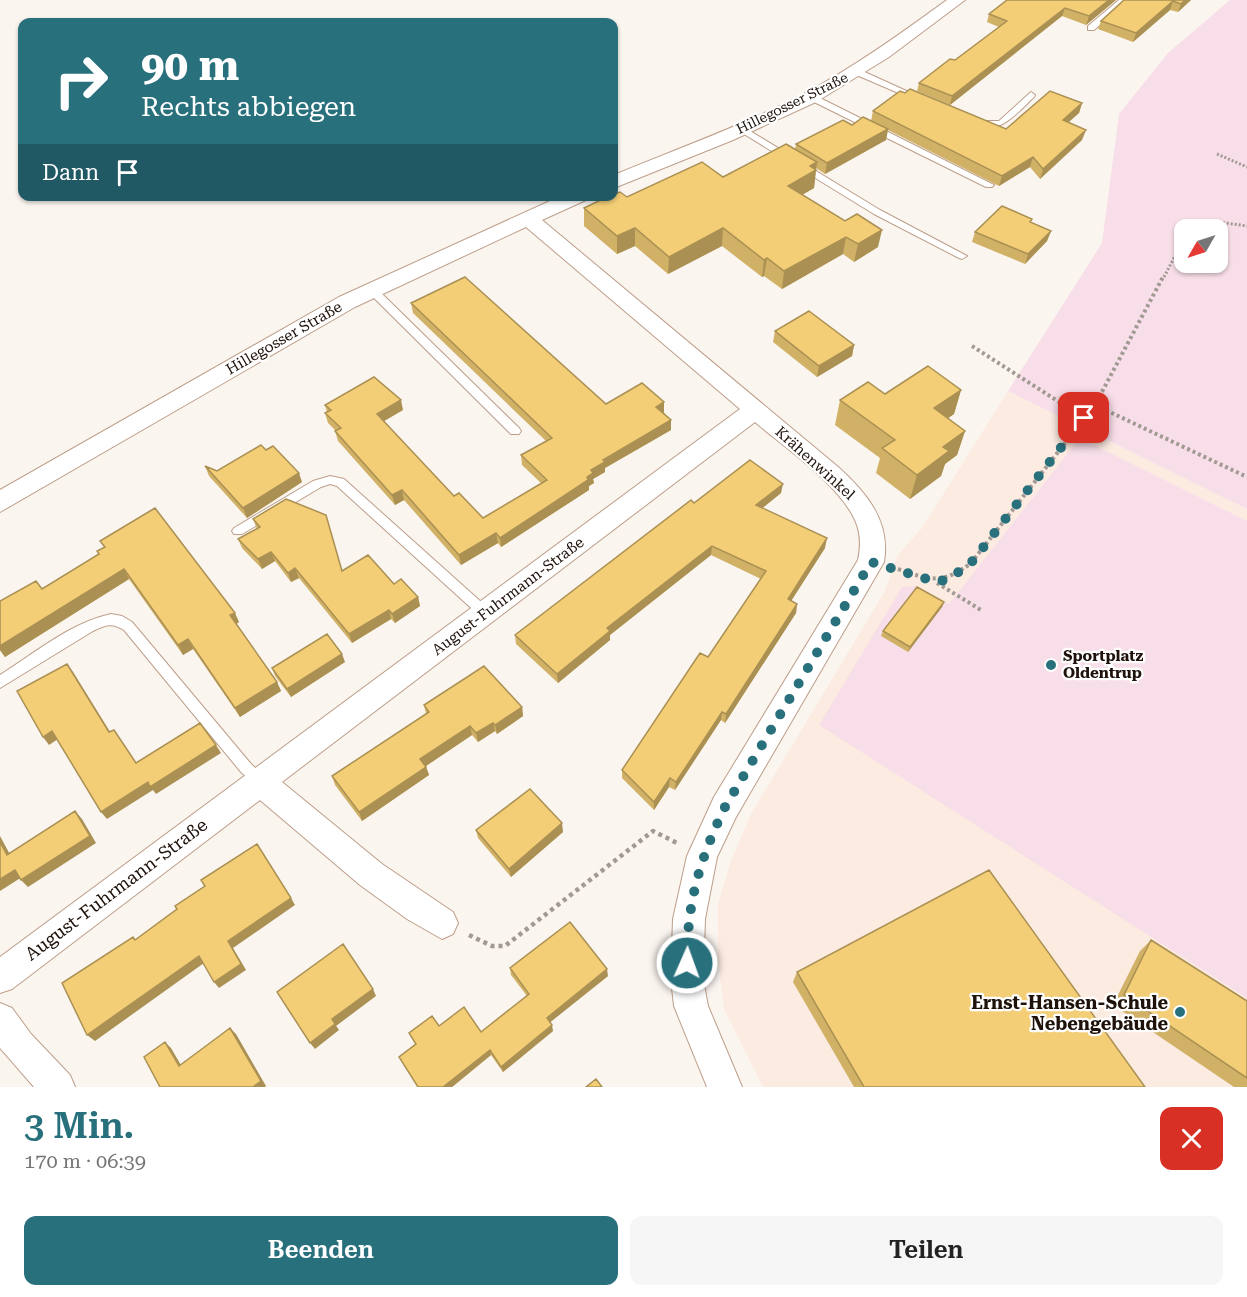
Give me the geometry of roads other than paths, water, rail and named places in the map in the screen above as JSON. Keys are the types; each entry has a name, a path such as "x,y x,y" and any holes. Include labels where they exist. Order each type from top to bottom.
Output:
{"street":[{"name":"Hillegosser Straße","path":"618,180 742,129 811,97 855,71 957,0"},
{"name":"Hillegosser Straße","path":"0,502 282,339 372,290 567,201"},
{"name":"Krähenwinkel","path":"528,218 818,462 858,502 873,535 874,550 871,562 725,807 702,856 689,919 687,979 691,1006 703,1040 725,1087"},
{"name":"August-Fuhrmann-Straße","path":"0,976 755,411"},
{"path":"260,781 401,896 442,923"},
{"path":"0,1020 19,1046 58,1087"}],"lane":[{"path":"1091,28 1120,1"},
{"path":"855,71 924,101"},
{"path":"967,118 985,125 996,125 1031,95"},
{"path":"811,97 989,185"},
{"path":"742,129 877,212 962,256"},
{"path":"372,290 515,430"},
{"path":"238,531 317,484 330,480 340,482 485,613"},
{"path":"0,682 92,625 110,619 120,621 128,626 246,768 260,781"}],"place":[{"name":"Sportplatz Oldentrup","path":"1051,665"},
{"name":"Ernst-Hansen-Schule Nebengebäude","path":"1180,1012"}]}
